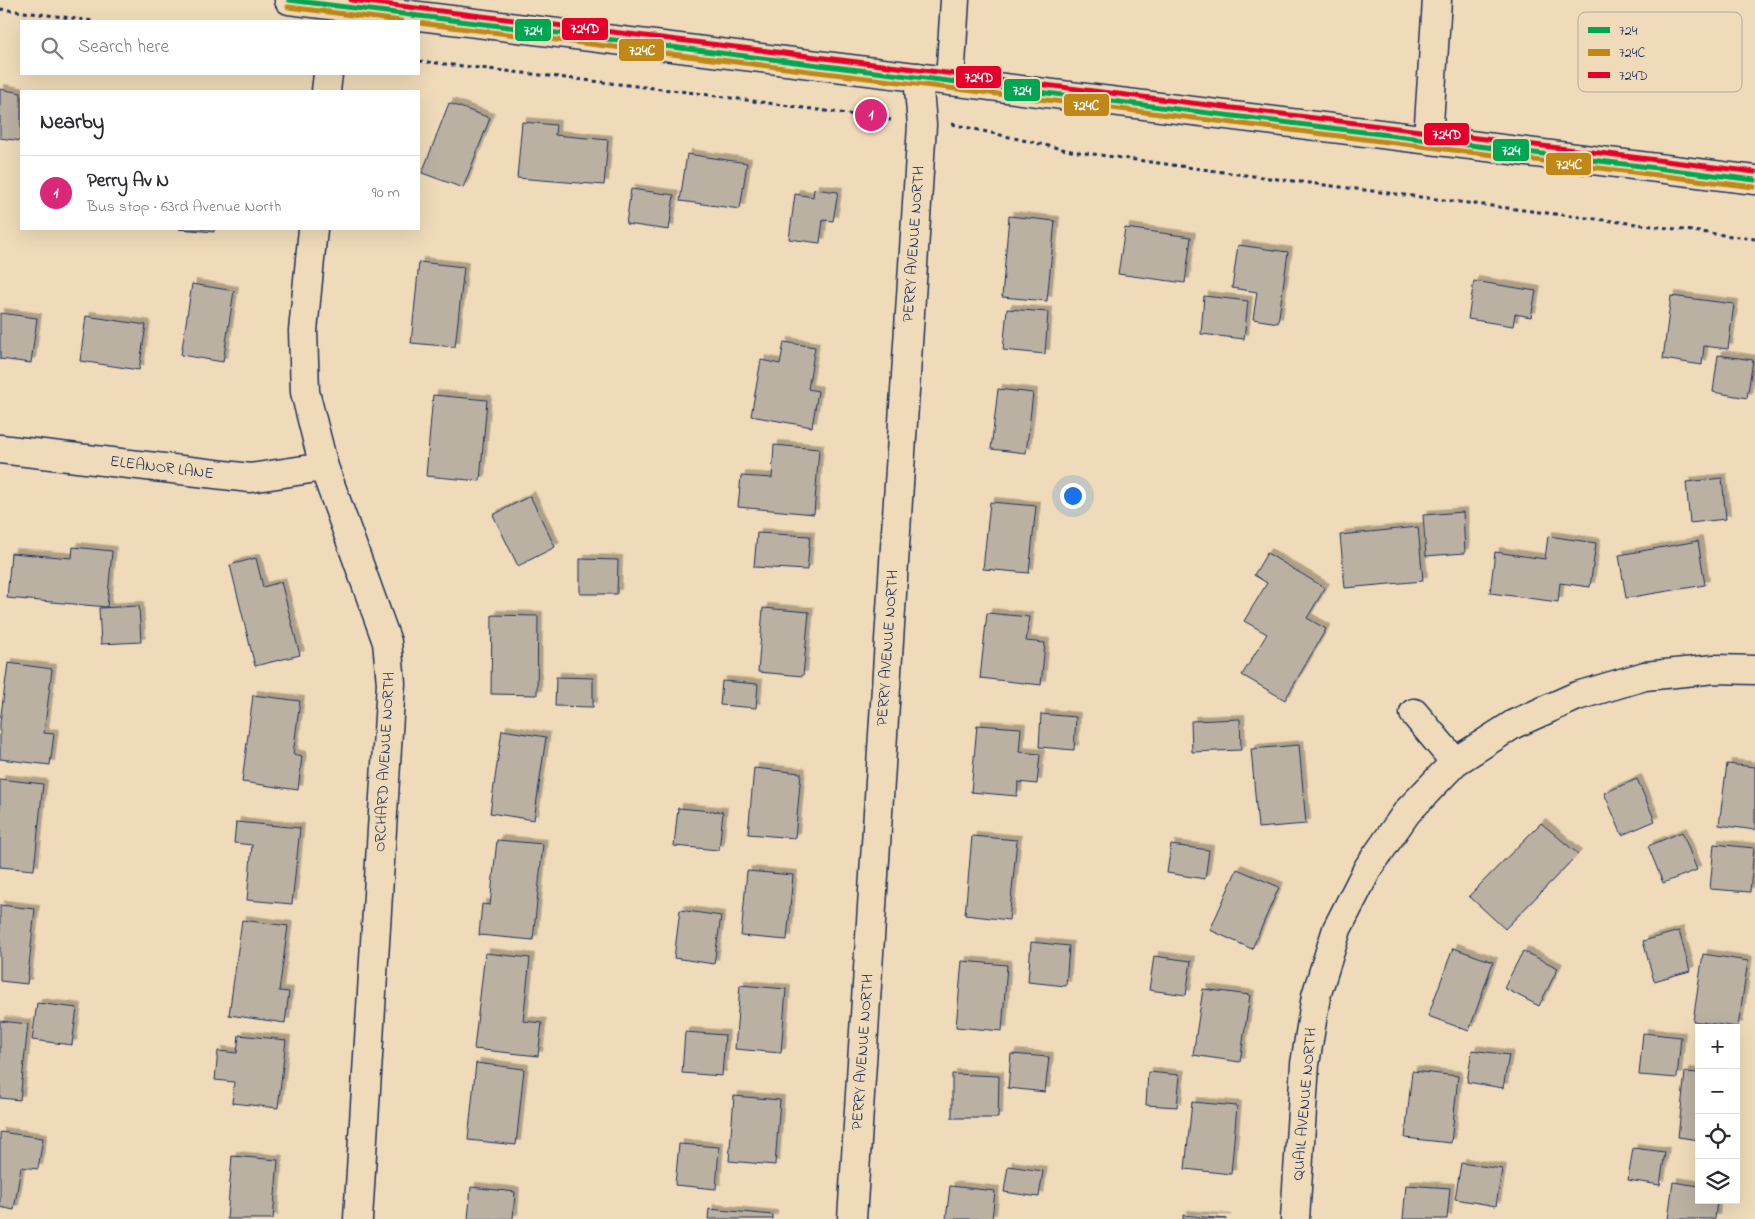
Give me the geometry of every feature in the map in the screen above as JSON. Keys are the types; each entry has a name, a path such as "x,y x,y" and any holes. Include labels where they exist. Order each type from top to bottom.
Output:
{"street":[{"path":"290,0 333,14 389,20"},
{"path":"950,81 955,0"},
{"path":"1428,139 1437,0"},
{"path":"420,23 918,77 1755,180"},
{"path":"326,90 328,75"},
{"name":"PERRY AVENUE NORTH","path":"852,1219 922,125 918,77"},
{"name":"ORCHARD AVENUE NORTH","path":"313,230 303,331 305,392 324,467 387,642 392,683 358,1219"},
{"name":"ELEANOR LANE","path":"0,449 250,478 324,467"},
{"name":"QUAIL AVENUE NORTH","path":"1295,1219 1305,1064 1316,996 1337,930 1368,868 1408,812 1455,762 1514,724 1577,696 1645,676 1715,668 1755,670"},
{"path":"1414,713 1455,762"}],"path":[{"path":"0,9 86,20"},
{"path":"420,61 688,92 922,125 957,124 1071,151 1245,175 1755,239"}],"building":[{"path":"0,89 20,93 20,141 0,138"},
{"path":"449,103 490,118 463,188 422,173"},
{"path":"522,122 556,125 555,135 608,140 604,185 517,178"},
{"path":"687,154 747,163 740,209 680,201"},
{"path":"631,189 674,195 669,230 626,224"},
{"path":"814,189 838,192 833,221 823,220 820,243 789,239 795,194 813,197"},
{"path":"1009,216 1055,221 1047,301 1002,297"},
{"path":"1125,228 1191,237 1185,283 1118,274"},
{"path":"191,230 214,230 214,232"},
{"path":"1238,245 1288,252 1278,323 1253,319 1257,292 1232,288"},
{"path":"419,262 464,267 455,347 411,343"},
{"path":"1474,281 1536,291 1531,317 1515,314 1513,326 1468,319"},
{"path":"192,284 234,291 223,362 181,355"},
{"path":"1204,296 1248,301 1244,339 1201,334"},
{"path":"1671,296 1734,304 1728,349 1704,346 1702,365 1663,359"},
{"path":"1007,309 1048,312 1045,354 1003,350"},
{"path":"0,313 37,318 31,363 0,359"},
{"path":"86,316 146,325 139,370 80,361"},
{"path":"784,342 815,347 808,389 818,391 812,427 751,416 761,360 780,364"},
{"path":"1718,355 1753,360 1747,398 1713,392"},
{"path":"998,389 1033,393 1026,453 991,449"},
{"path":"433,395 487,400 480,481 426,476"},
{"path":"774,445 819,449 814,514 738,507 741,476 772,478"},
{"path":"1722,478 1726,519 1690,523 1686,482"},
{"path":"530,496 555,547 518,566 493,515"},
{"path":"990,502 1036,506 1029,573 983,569"},
{"path":"1463,512 1465,553 1426,556 1423,515"},
{"path":"1418,527 1423,581 1345,588 1340,535"},
{"path":"757,533 810,536 807,570 754,567"},
{"path":"1548,536 1596,543 1590,587 1560,583 1558,602 1490,593 1495,552 1545,559"},
{"path":"1698,541 1705,585 1626,598 1619,555"},
{"path":"73,547 112,551 107,607 7,598 11,553 72,558"},
{"path":"1267,553 1325,588 1307,618 1326,629 1285,700 1242,675 1267,634 1244,621 1267,583 1254,575"},
{"path":"256,558 263,587 281,582 300,655 255,666 230,565"},
{"path":"580,559 618,560 617,594 580,594"},
{"path":"139,606 141,642 101,644 99,608"},
{"path":"763,608 809,612 803,676 758,672"},
{"path":"987,613 1029,617 1026,641 1045,643 1041,685 980,678"},
{"path":"492,615 538,616 537,695 491,694"},
{"path":"8,663 52,669 44,733 54,734 50,765 0,759 0,722"},
{"path":"556,677 593,678 593,707 555,706"},
{"path":"722,681 758,684 756,708 720,705"},
{"path":"253,695 300,701 293,754 302,756 298,790 242,782"},
{"path":"1041,714 1076,717 1074,750 1039,747"},
{"path":"1240,719 1241,750 1192,752 1191,721"},
{"path":"977,725 1021,728 1019,752 1040,754 1037,784 1018,782 1017,796 971,792"},
{"path":"502,730 546,737 534,820 490,813"},
{"path":"1299,745 1306,824 1258,828 1251,749"},
{"path":"1727,764 1755,767 1755,830 1719,825"},
{"path":"754,768 801,773 795,838 748,834"},
{"path":"0,779 43,784 34,870 0,867"},
{"path":"1637,779 1655,821 1622,835 1604,793"},
{"path":"678,808 723,812 719,850 674,846"},
{"path":"236,822 300,828 292,904 247,900 252,845 234,843"},
{"path":"1541,823 1578,854 1505,929 1469,896"},
{"path":"1682,832 1697,870 1663,883 1648,846"},
{"path":"972,836 1017,840 1009,920 965,915"},
{"path":"497,840 543,844 533,940 479,935 482,904 490,905"},
{"path":"1714,844 1754,848 1750,892 1710,889"},
{"path":"1171,845 1209,850 1205,879 1167,873"},
{"path":"1237,869 1279,887 1252,949 1210,930"},
{"path":"747,871 793,875 787,940 741,936"},
{"path":"0,905 35,909 27,984 0,981"},
{"path":"680,910 721,916 714,964 674,958"},
{"path":"242,920 288,926 279,991 289,992 285,1023 229,1015"},
{"path":"1679,931 1690,971 1654,981 1643,941"},
{"path":"1031,942 1069,946 1066,986 1028,982"},
{"path":"1453,948 1493,962 1469,1031 1428,1016"},
{"path":"1523,951 1558,968 1539,1006 1504,988"},
{"path":"485,953 530,958 523,1021 542,1023 538,1056 474,1049"},
{"path":"1703,954 1748,961 1738,1024 1716,1024 1693,1021"},
{"path":"1154,956 1191,961 1186,995 1149,990"},
{"path":"962,961 1007,965 1002,1031 956,1027"},
{"path":"740,985 786,989 781,1053 735,1049"},
{"path":"1203,989 1250,995 1240,1062 1193,1055"},
{"path":"37,1003 77,1008 72,1045 32,1040"},
{"path":"0,1021 28,1024 20,1100 0,1098"},
{"path":"685,1032 725,1035 722,1076 682,1073"},
{"path":"1643,1033 1681,1037 1677,1078 1639,1075"},
{"path":"239,1035 286,1040 278,1108 232,1103 234,1082 215,1080 218,1051 237,1053"},
{"path":"1472,1050 1509,1055 1503,1088 1467,1082"},
{"path":"1011,1054 1049,1057 1045,1092 1008,1088"},
{"path":"476,1063 524,1069 516,1145 468,1140"},
{"path":"1412,1071 1458,1076 1451,1143 1405,1138"},
{"path":"1148,1072 1180,1075 1177,1107 1146,1105"},
{"path":"1685,1072 1695,1073 1695,1139 1678,1137"},
{"path":"952,1074 999,1076 998,1118 952,1118"},
{"path":"734,1096 780,1100 775,1165 729,1161"},
{"path":"1192,1102 1237,1106 1231,1174 1185,1169"},
{"path":"0,1132 43,1138 38,1169 21,1167 14,1210 0,1207"},
{"path":"679,1144 719,1147 716,1189 675,1185"},
{"path":"1633,1148 1665,1152 1660,1185 1628,1180"},
{"path":"232,1156 278,1160 273,1219 227,1219"},
{"path":"1461,1163 1502,1169 1496,1206 1455,1199"},
{"path":"1008,1166 1043,1171 1039,1197 1004,1192"},
{"path":"1673,1182 1695,1185 1695,1204 1717,1204 1715,1219 1668,1219"},
{"path":"1406,1185 1450,1188 1447,1219 1403,1219"},
{"path":"950,1186 995,1191 992,1219 946,1219"},
{"path":"471,1187 515,1192 513,1219 468,1219"},
{"path":"709,1209 773,1215 773,1219 708,1219"},
{"path":"1183,1215 1227,1219 1183,1219"}],"transit line":[{"name":"724","path":"289,0 1755,180"},
{"name":"724D","path":"351,0 1755,172"},
{"name":"724C","path":"288,7 393,20"},
{"name":"724C","path":"420,23 1754,187"}],"place":[{"name":"Perry Av N","path":"871,115"}]}
